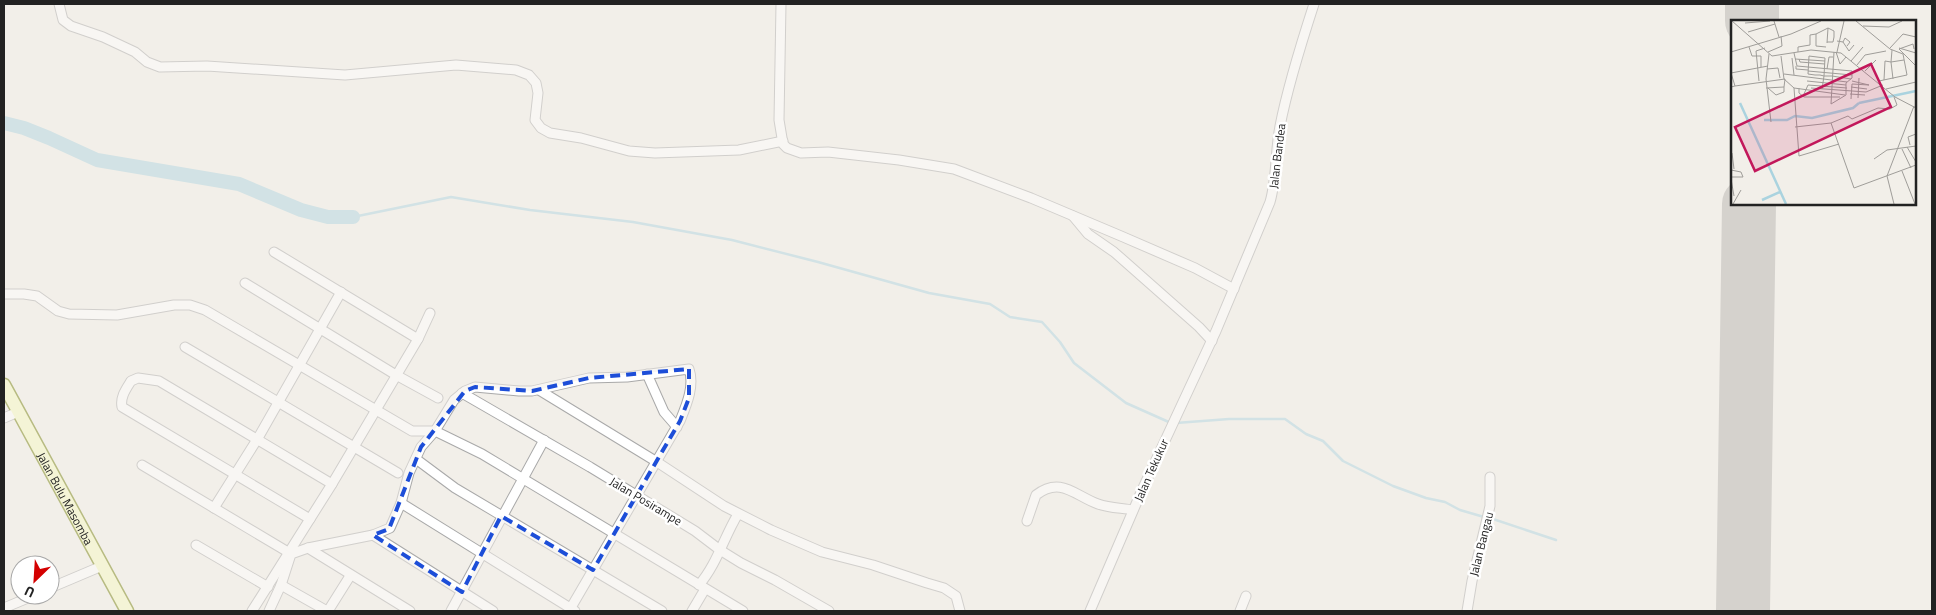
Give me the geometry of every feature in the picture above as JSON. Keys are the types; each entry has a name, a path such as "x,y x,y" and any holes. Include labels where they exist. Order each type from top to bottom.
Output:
{"street":[{"path":"59,4 63,20 71,26 103,37 135,52 147,62 160,67 207,66 345,76 456,66 516,70 529,75 536,83 538,94 535,120 541,128 550,133 581,138 628,151 655,153 739,150 783,141"},
{"path":"781,4 779,120 783,141 787,148 794,152 828,152 906,161 954,169 1031,198 1194,268 1234,289"},
{"name":"Jalan Bandea","path":"1216,331 1271,196 1284,106 1314,4"},
{"path":"1072,216 1088,234 1114,252 1199,327 1212,341"},
{"path":"274,252 418,339"},
{"path":"245,283 396,375 438,398"},
{"path":"214,508 258,438 340,292"},
{"path":"4,294 37,296 58,311 69,314 117,315 190,305 205,310 412,431 434,431 482,454 743,611"},
{"path":"252,611 332,484 418,339 430,313"},
{"name":"Jalan Tekukur","path":"1090,611 1133,510 1216,331"},
{"path":"185,347 398,473"},
{"path":"270,611 281,585 288,557 291,554 308,548 373,535 390,528 401,503 409,473 421,447 434,431 444,413 462,393 475,387 519,391 539,390 590,378 609,378 689,369 689,398 677,427 616,534 593,570 572,610 401,503"},
{"path":"647,374 664,412 677,427"},
{"path":"310,519 122,407 122,396 131,381 138,378 159,381 258,438 332,484"},
{"name":"Jalan Bulu Masomba","path":"4,385 127,611"},
{"path":"539,390 738,514 793,541 822,552 873,565 944,588 956,596 960,611"},
{"name":"Jalan Posirampe","path":"462,393 696,531 720,550 813,608 829,611"},
{"path":"4,418 18,412"},
{"path":"451,611 544,440"},
{"path":"416,459 455,488 662,611"},
{"path":"142,466 288,552"},
{"name":"Jalan Bangau","path":"1467,611 1472,580 1490,506 1490,477"},
{"path":"1027,521 1036,495 1048,488 1067,488 1098,504 1133,510"},
{"path":"692,611 727,533 738,514"},
{"path":"373,535 493,611"},
{"path":"196,545 268,587"},
{"path":"308,548 350,576 410,611"},
{"path":"60,584 102,566"},
{"path":"281,585 328,611 350,576"},
{"path":"1240,611 1246,596"}],"highlighted area":[{"path":"689,369 689,398 680,421 593,570 501,516 462,592 373,535 389,529 421,447 465,391 475,387 532,391 589,378"}],"waterway":[{"path":"4,123 24,128 97,160 239,184 301,210 328,217 353,217"},
{"path":"353,217 451,197 530,210 633,222 732,240 929,293 990,304 1010,317 1042,322 1060,342 1074,363 1126,403 1171,423"},
{"path":"1176,423 1229,419 1285,419 1306,434 1323,441 1343,461 1393,486 1426,498 1445,502 1460,510 1484,517"},
{"path":"1490,518 1556,540"}],"runway":[{"path":"1752,4 1752,20"},
{"path":"1743,611 1749,205"}]}
